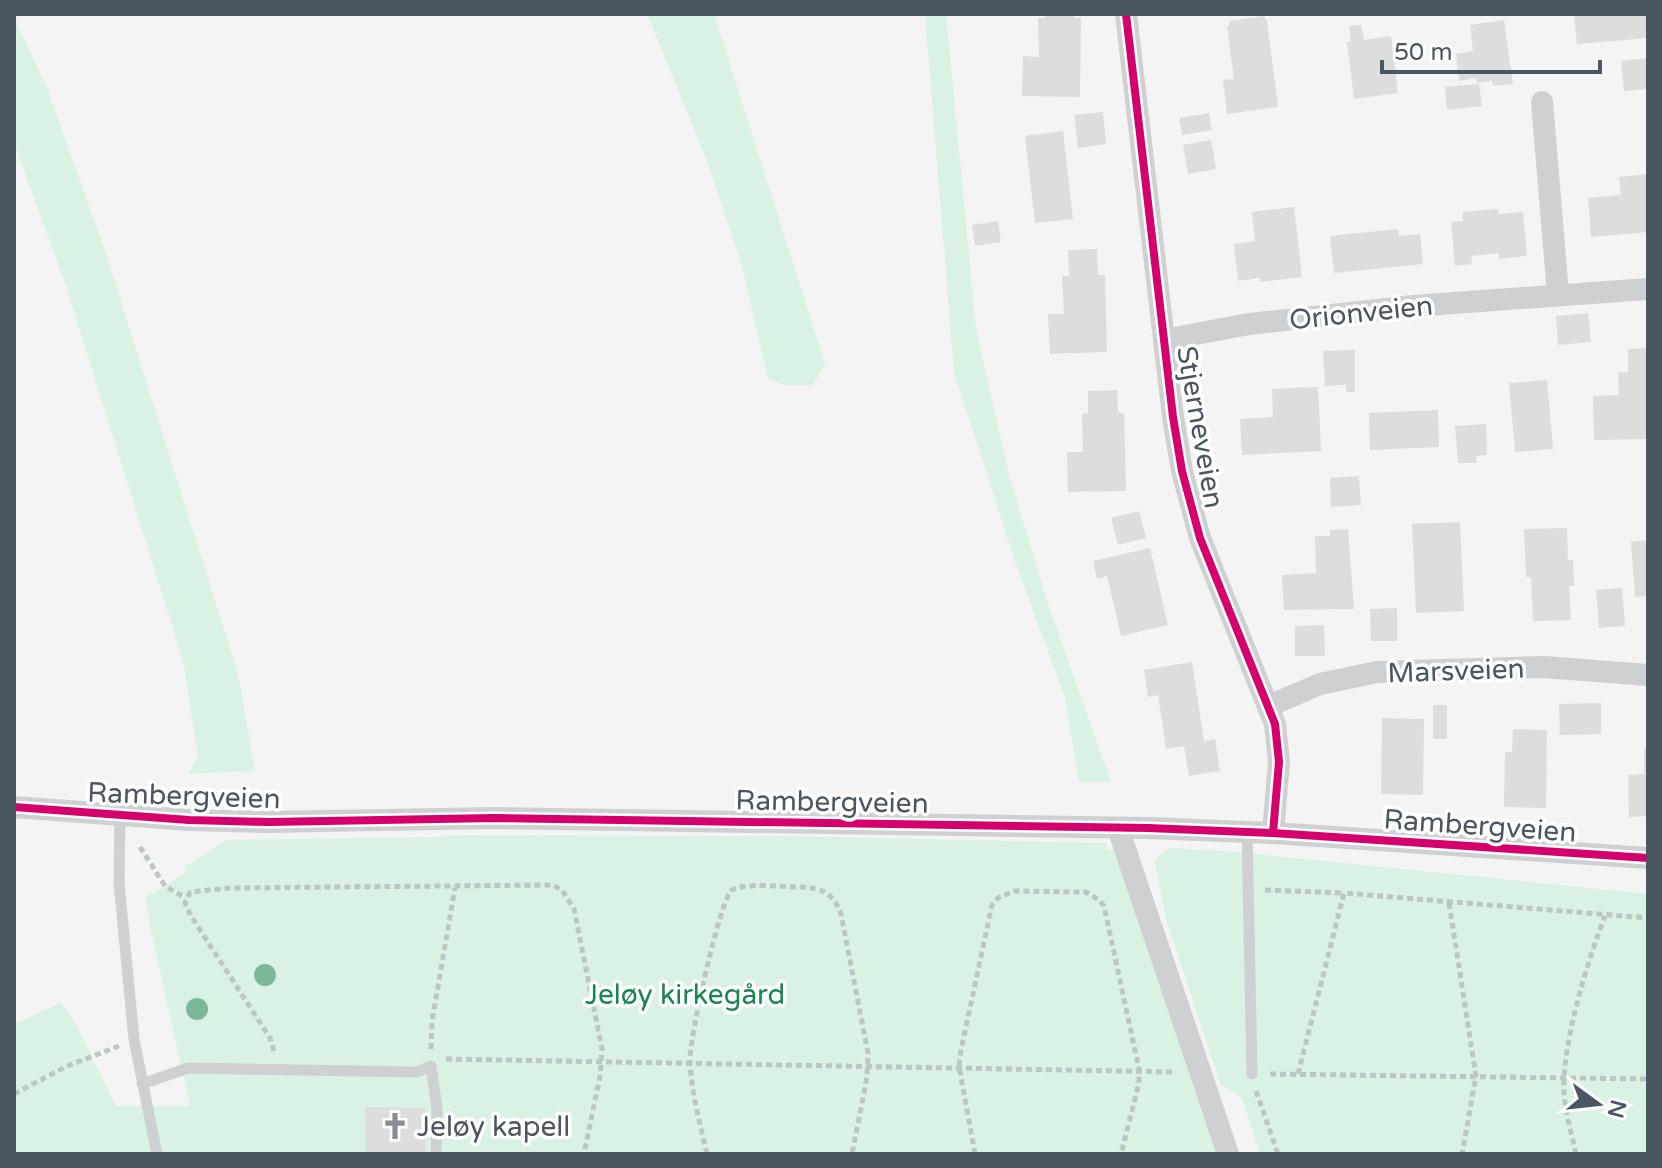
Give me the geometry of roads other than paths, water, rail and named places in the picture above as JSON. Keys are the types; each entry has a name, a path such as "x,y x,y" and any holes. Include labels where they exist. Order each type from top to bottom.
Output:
{"street":[{"name":"Stjerneveien","path":"1126,14 1173,417 1191,510 1275,724 1279,762 1273,833"},
{"path":"1542,102 1558,294"},
{"name":"Orionveien","path":"1164,340 1249,324 1558,294 1648,289"},
{"name":"Marsveien","path":"1269,706 1320,684 1377,672 1528,667 1648,675"},
{"name":"Rambergveien","path":"14,807 120,816 269,822 494,818 1247,831 1648,858"},
{"path":"1118,828 1228,1154"}],"lane":[{"path":"120,816 119,883 134,1039 157,1154"},
{"path":"1247,831 1252,1074"},
{"path":"142,1084 188,1068 417,1072 431,1066 437,1108 436,1154"}],"place":[{"name":"Jeløy kapell","path":"395,1126"}],"park label":[{"name":"Jeløy kirkegård","path":"685,994"}]}
